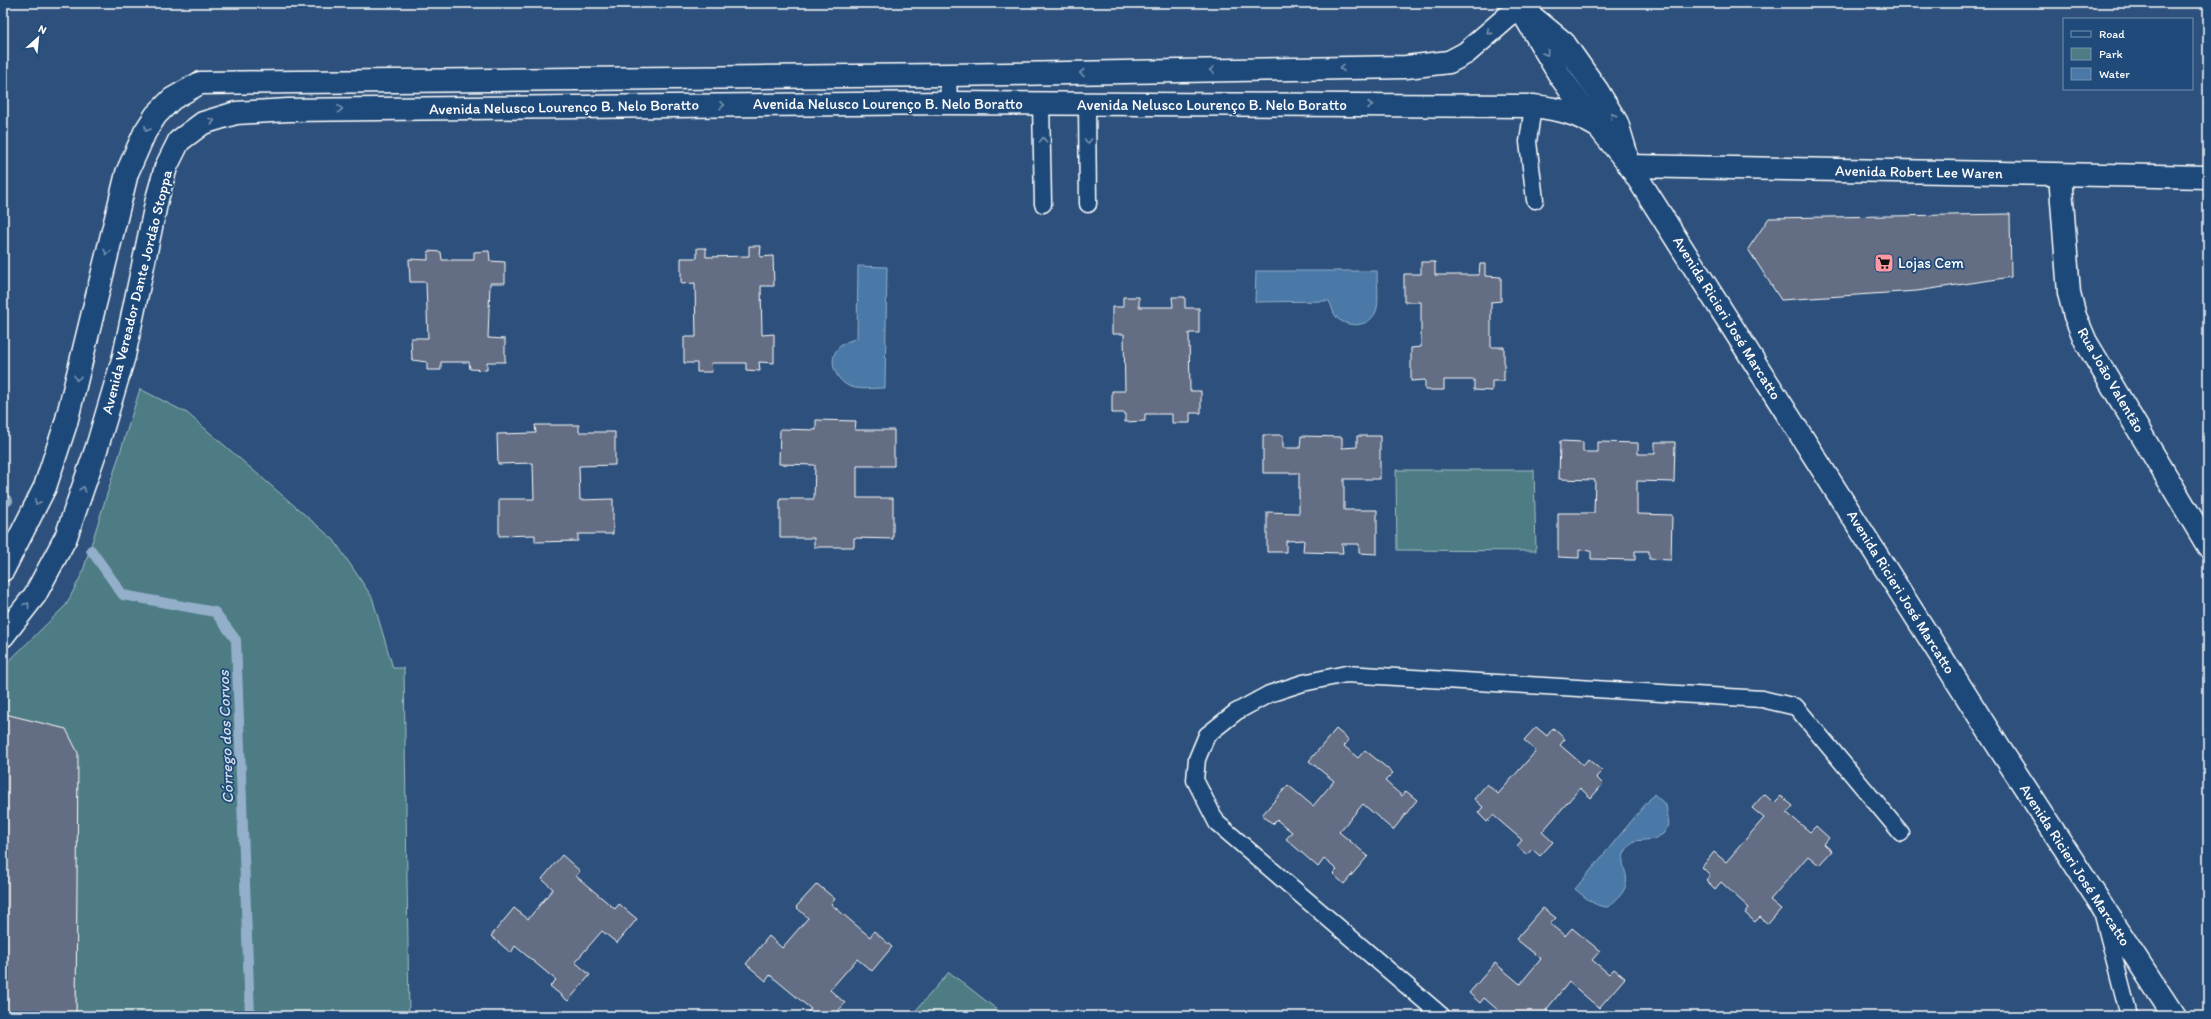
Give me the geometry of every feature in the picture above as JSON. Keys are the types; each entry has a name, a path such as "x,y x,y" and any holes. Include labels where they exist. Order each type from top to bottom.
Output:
{"street":[{"name":"Avenida Nelusco Lourenço B. Nelo Boratto","path":"3,570 10,560 45,487 66,424 126,173 152,120 172,99 200,84 948,75 1406,67 1449,62 1466,53 1518,5"},
{"name":"Avenida Ricieri José Marcatto","path":"1518,5 1560,76 1581,105 1630,166 1998,746 2174,1016"},
{"name":"Avenida Ricieri José Marcatto","path":"1518,5 1564,42 1598,90 1617,123 1630,166"},
{"name":"Avenida Nelusco Lourenço B. Nelo Boratto","path":"179,141 203,123 236,113 288,110 949,103 1041,103 1087,105 1533,106 1566,111 1582,117 1601,129"},
{"name":"Avenida Vereador Dante Jordão Stoppa","path":"3,636 35,595 66,537 97,447 124,356 157,199 166,167 179,141"},
{"name":"Avenida Robert Lee Waren","path":"1630,166 2208,177"},
{"name":"Rua João Valentão","path":"2060,175 2069,293 2075,316 2086,342 2208,546"}],"lane":[{"path":"948,75 949,103"},
{"path":"1041,103 1043,204"},
{"path":"1087,105 1088,204"},
{"path":"1533,106 1528,142 1535,200"},
{"path":"1442,1016 1217,824 1196,780 1197,759 1207,735 1236,712 1276,692 1303,683 1346,674 1762,699 1796,707 1901,833"},
{"path":"2099,902 2129,1016"}],"green space":[{"path":"140,389 187,413 334,540 372,597 393,668 404,668 409,1016 76,1016 77,753 5,714 3,711 3,667 66,605 82,574"},
{"path":"1396,470 1534,470 1536,551 1397,550"},
{"path":"949,972 1004,1015 911,1016"}],"water":[{"path":"858,266 887,267 885,388 863,389 851,387 840,379 836,374 834,367 834,355 837,349 845,343 857,338"},
{"path":"1256,271 1377,271 1378,294 1375,314 1366,322 1354,325 1342,322 1337,318 1329,301 1255,302"},
{"path":"1654,794 1666,805 1669,825 1663,834 1654,839 1634,841 1624,855 1623,861 1626,883 1624,890 1608,907 1603,907 1594,903 1575,889"}],"building":[{"name":"Lojas Cem","path":"2010,214 2011,277 1917,291 1781,300 1748,249 1769,218"},
{"path":"749,246 761,246 760,257 773,256 774,286 761,286 762,335 774,334 774,363 759,362 760,371 746,370 746,363 711,363 712,372 697,372 697,363 684,363 684,337 696,337 695,283 681,284 681,258 697,258 697,248 706,248 706,257 749,256"},
{"path":"428,251 441,252 442,260 474,260 474,252 489,251 490,261 505,262 505,283 490,283 488,338 505,339 505,362 487,362 487,370 470,369 469,362 441,362 441,370 427,370 427,362 412,360 411,338 428,338 426,282 410,282 409,259 428,260"},
{"path":"1421,262 1435,262 1435,275 1479,275 1480,264 1485,264 1485,276 1501,277 1501,301 1491,302 1491,347 1504,347 1504,381 1492,381 1492,391 1474,390 1474,380 1444,380 1444,390 1425,390 1425,380 1411,381 1411,348 1421,347 1421,302 1404,302 1404,274 1421,274"},
{"path":"1123,297 1139,297 1139,307 1173,307 1172,297 1185,297 1185,308 1199,308 1199,333 1189,333 1190,391 1201,391 1201,413 1190,413 1190,423 1172,423 1172,414 1145,414 1145,421 1125,422 1125,413 1112,413 1112,391 1125,391 1124,334 1112,334 1112,307 1123,307"},
{"path":"816,420 856,421 855,430 894,430 894,466 857,466 857,498 893,498 893,539 854,538 854,547 814,547 814,538 780,538 780,499 814,499 815,465 779,464 780,429 816,430"},
{"path":"535,425 579,425 579,432 615,432 615,465 579,466 580,500 613,499 613,534 578,534 578,541 535,542 535,535 499,536 499,499 534,499 533,463 498,464 497,434 536,433"},
{"path":"1263,435 1283,435 1283,448 1300,448 1301,436 1342,437 1342,448 1357,447 1357,436 1380,436 1380,479 1344,479 1344,510 1377,510 1377,554 1359,553 1359,544 1342,544 1343,553 1303,552 1304,540 1286,541 1286,552 1267,552 1267,512 1299,513 1299,473 1263,473"},
{"path":"1560,441 1583,442 1583,452 1598,452 1598,442 1638,443 1638,454 1655,454 1655,442 1675,442 1674,482 1637,481 1637,514 1672,515 1671,560 1649,559 1649,551 1635,551 1635,560 1591,559 1591,551 1579,550 1579,558 1558,557 1558,513 1594,513 1595,480 1559,479"},
{"path":"5,714 66,729 78,753 76,1016 3,1016 3,717"},
{"path":"1536,727 1547,736 1553,728 1565,739 1560,745 1583,765 1588,759 1602,771 1596,777 1603,784 1591,798 1580,788 1542,832 1553,842 1540,856 1532,849 1527,855 1517,846 1522,840 1493,815 1487,822 1478,813 1483,807 1474,799 1487,784 1498,794 1536,751 1524,740"},
{"path":"1336,729 1349,740 1344,746 1358,758 1365,750 1393,773 1385,781 1402,796 1406,791 1417,800 1393,830 1363,804 1339,832 1368,856 1344,884 1333,874 1337,870 1324,859 1318,867 1286,839 1292,832 1277,820 1273,824 1262,815 1288,785 1313,806 1334,781 1309,761"},
{"path":"1764,794 1774,803 1781,796 1793,806 1787,813 1810,832 1816,826 1829,838 1824,844 1832,851 1819,865 1808,856 1770,900 1781,909 1768,924 1760,917 1755,922 1745,913 1749,908 1721,882 1715,889 1706,880 1710,875 1702,867 1714,852 1726,862 1764,818 1752,808"},
{"path":"562,855 580,871 576,876 615,909 619,904 637,919 617,943 602,931 575,962 590,975 568,1001 550,986 556,980 515,946 511,953 491,936 514,908 528,919 553,889 542,879"},
{"path":"817,884 835,899 831,904 870,937 874,931 892,947 872,971 857,959 830,990 845,1003 834,1016 807,1016 805,1014 811,1009 770,975 766,981 746,964 769,936 782,948 808,918 796,907"},
{"path":"1543,908 1556,918 1550,924 1565,936 1572,928 1600,951 1592,960 1609,974 1614,969 1625,978 1599,1008 1569,982 1546,1010 1553,1016 1494,1016 1499,1011 1484,998 1480,1003 1469,993 1495,963 1520,984 1541,959 1516,939"}],"waterway":[{"name":"Córrego dos Corvos","path":"3,497 8,501"},
{"name":"Córrego dos Corvos","path":"91,550 123,595 215,612 236,640 250,1016"}],"place":[{"name":"Lojas Cem","path":"1884,263"}]}
